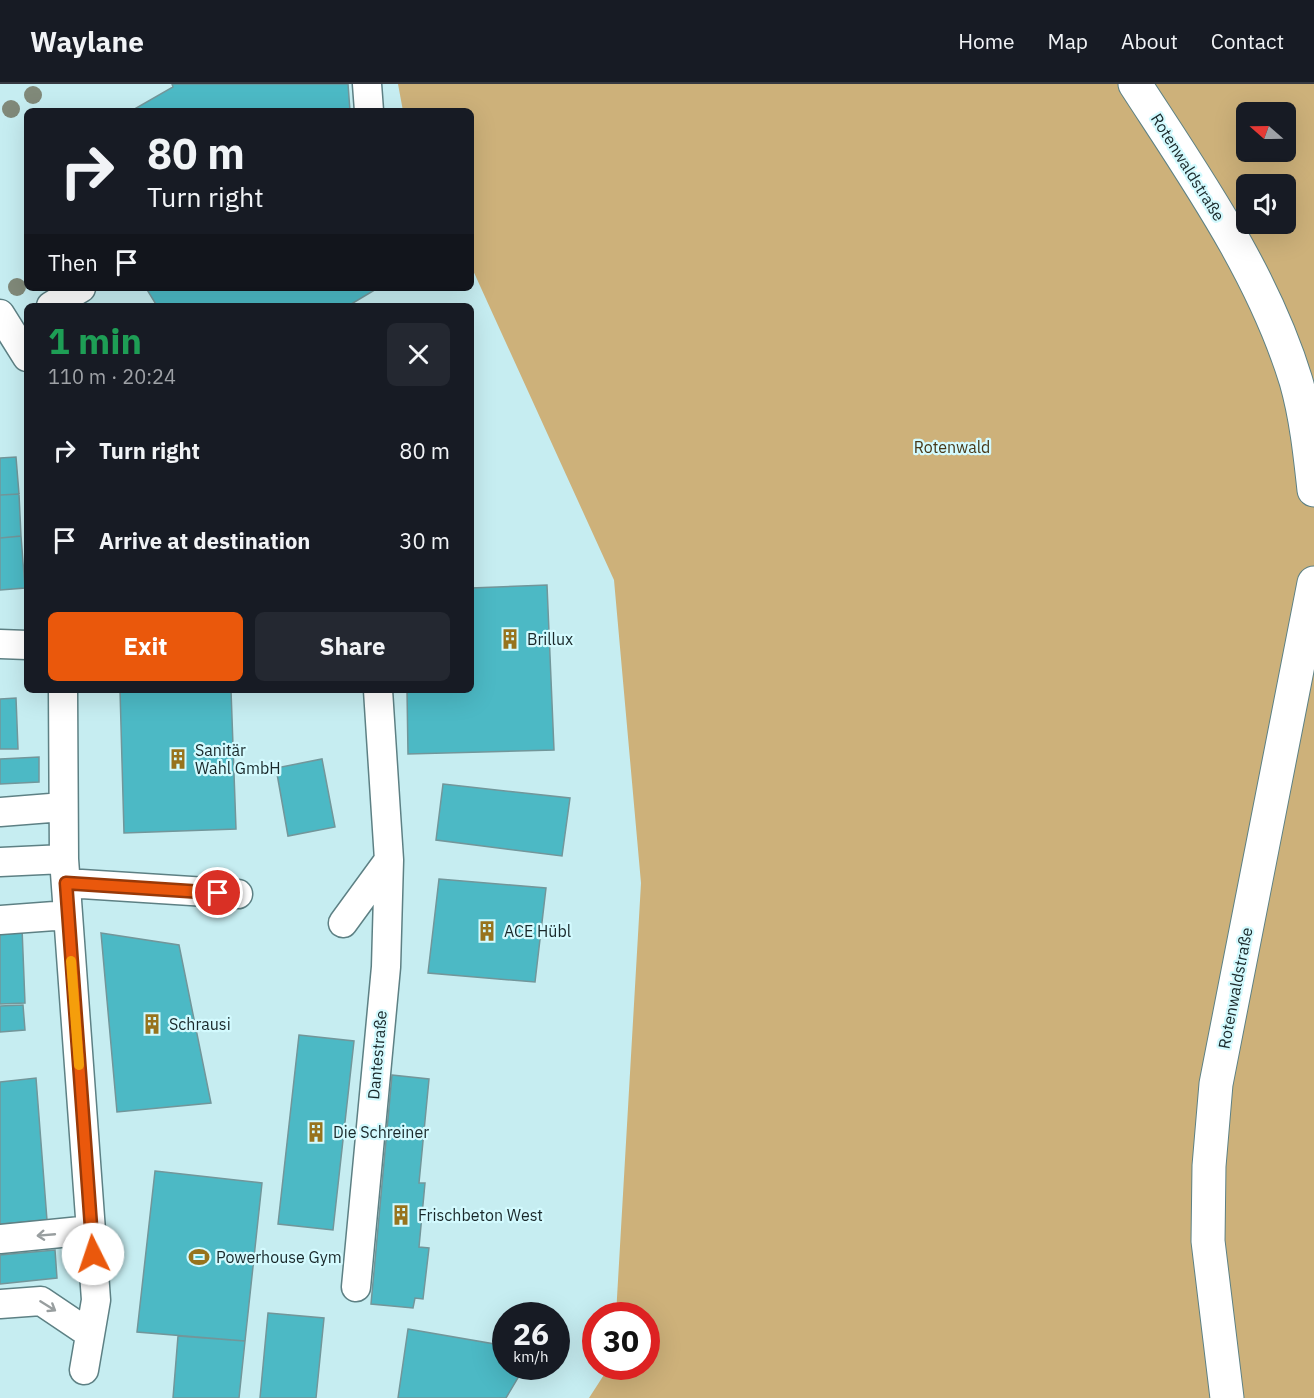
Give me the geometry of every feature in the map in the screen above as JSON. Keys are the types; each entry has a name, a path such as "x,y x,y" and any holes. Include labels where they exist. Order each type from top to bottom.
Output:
{"main road":[{"name":"Rotenwaldstraße","path":"1134,84 1228,231 1254,278 1280,335 1297,384 1306,427 1314,490"},
{"name":"Rotenwaldstraße","path":"1227,1398 1208,1241 1209,1166 1216,1084 1314,583"}],"street":[{"path":"367,84 369,108"},
{"path":"56,303 76,291"},
{"path":"12,322 24,350"},
{"path":"0,644 24,645"},
{"path":"63,693 65,871 96,1300 84,1370"},
{"name":"Dantestraße","path":"356,1287 386,967 389,860 378,693"},
{"path":"0,812 63,807"},
{"path":"343,923 389,860"},
{"path":"0,862 238,894"},
{"path":"0,920 68,915"},
{"path":"0,1239 91,1230"},
{"path":"0,1304 41,1301 90,1334"}],"green space":[{"name":"Rotenwald","path":"398,84 1314,84 1314,1398 589,1398 601,1380 660,1380 660,1302 617,1302 641,883 614,580 474,273 474,108 402,108"}],"building":[{"path":"172,84 348,84 350,108 136,108 173,87"},
{"path":"148,291 373,291 353,303 155,303"},
{"path":"16,457 19,494 0,495 0,458"},
{"path":"19,494 21,536 0,538 0,495"},
{"path":"21,536 24,588 0,590 0,538"},
{"name":"Brillux","path":"547,585 554,750 408,754 407,693 474,693 474,588"},
{"name":"Sanitär Wahl GmbH","path":"120,693 231,693 236,829 124,833"},
{"path":"16,698 18,749 0,749 0,699"},
{"path":"39,757 39,782 0,784 0,759"},
{"path":"322,759 335,827 288,836 276,768"},
{"path":"443,784 570,798 562,856 436,840"},
{"name":"ACE Hübl","path":"439,879 546,888 535,982 428,973"},
{"path":"0,928 22,928 25,1003 0,1004"},
{"name":"Schrausi","path":"101,933 179,945 211,1103 117,1112"},
{"path":"23,1005 25,1030 0,1032 0,1006"},
{"name":"Die Schreiner","path":"299,1035 354,1041 333,1230 278,1224"},
{"name":"Frischbeton West","path":"392,1075 429,1079 419,1183 425,1183 419,1247 429,1248 423,1299 415,1298 413,1308 371,1304"},
{"path":"36,1078 47,1220 0,1224 0,1082"},
{"name":"Powerhouse Gym","path":"155,1171 262,1183 245,1341 137,1332"},
{"path":"55,1250 57,1278 0,1284 0,1255"},
{"path":"268,1313 324,1318 316,1398 260,1398"},
{"path":"408,1329 492,1344 492,1380 517,1380 506,1398 398,1398"},
{"path":"178,1336 245,1341 239,1398 173,1398"}],"slow traffic":[{"path":"71,961 79,1065"}],"place":[{"name":"Brillux","path":"510,639"},
{"name":"Sanitär Wahl GmbH","path":"178,759"},
{"name":"ACE Hübl","path":"487,931"},
{"name":"Schrausi","path":"152,1024"},
{"name":"Die Schreiner","path":"316,1132"},
{"name":"Frischbeton West","path":"401,1215"},
{"name":"Powerhouse Gym","path":"199,1257"}],"route":[{"path":"93,1254 66,883 218,893"}]}
